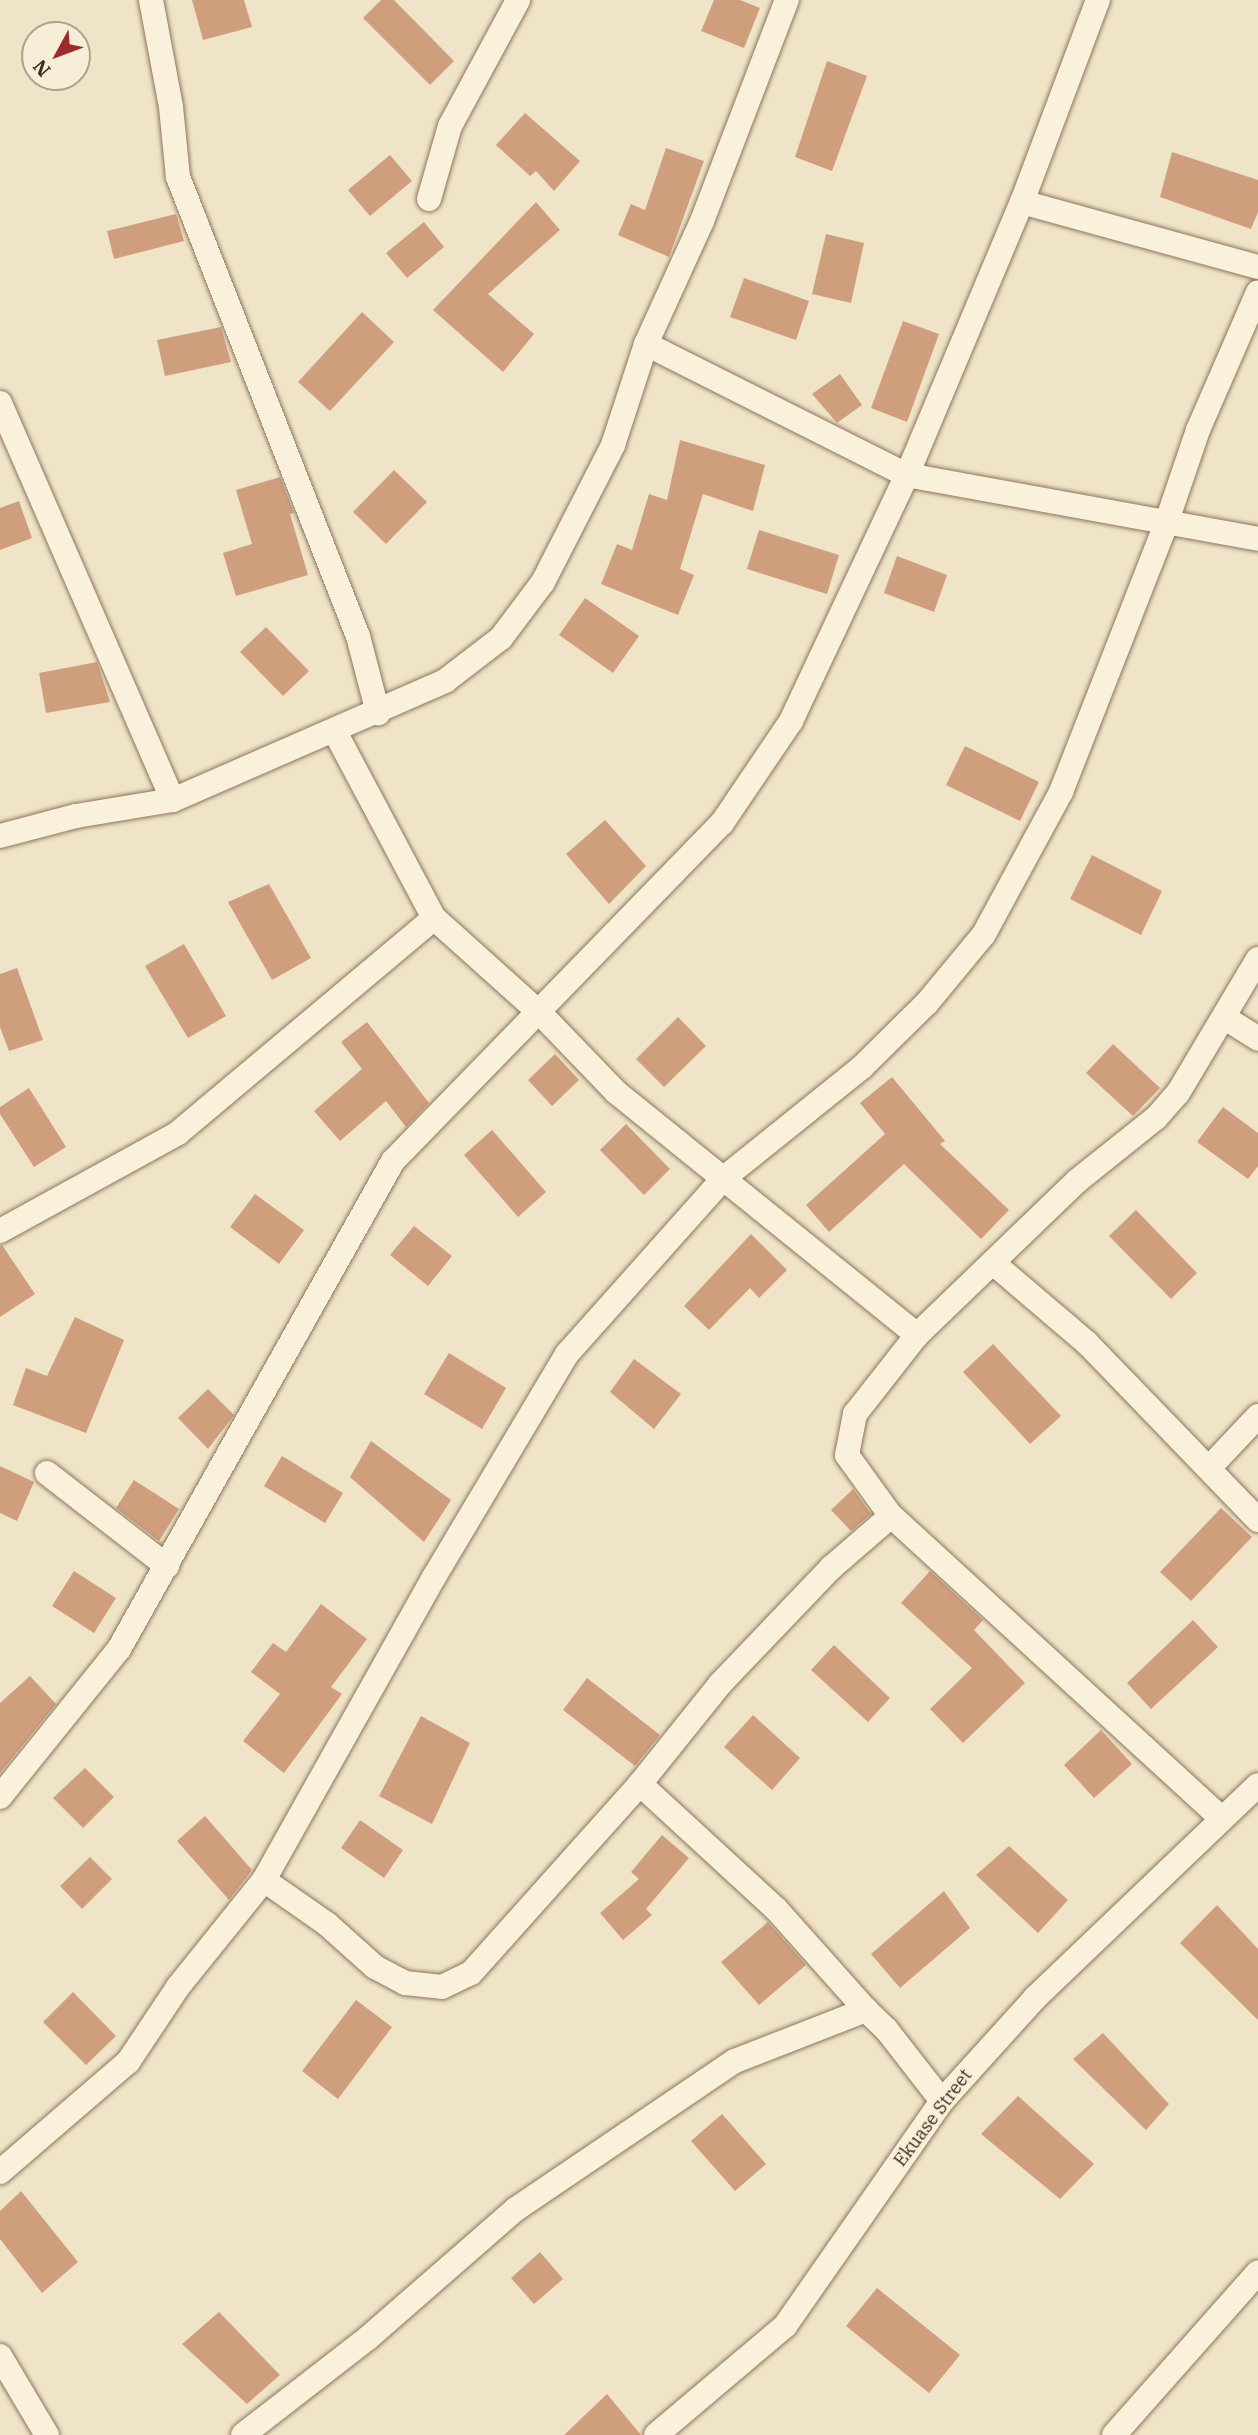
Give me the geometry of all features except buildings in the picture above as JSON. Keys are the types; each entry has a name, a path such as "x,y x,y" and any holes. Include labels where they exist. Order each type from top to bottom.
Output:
{"street":[{"path":"151,0 171,107 178,177 354,625 378,713"},
{"path":"429,199 450,126 518,0"},
{"path":"0,836 76,816 173,800 378,713 444,681 501,638 543,582 613,445 646,344 702,221 787,0"},
{"path":"0,1797 119,1649 393,1161 540,1013 730,811 791,721 907,475 1022,202 1098,0"},
{"path":"1022,202 1258,267"},
{"path":"0,2172 128,2062 178,1987 264,1880 434,1577 567,1354 724,1178 862,1067 927,1003 984,934 1061,792 1167,521 1198,430 1258,292"},
{"path":"646,344 907,475 1167,521 1258,540"},
{"path":"0,403 173,800"},
{"path":"334,730 435,918 540,1013 617,1091 917,1335"},
{"path":"0,1231 178,1133 435,918"},
{"path":"1220,1817 891,1516 847,1455 855,1414 917,1335 1077,1181 1156,1118 1178,1093 1258,959"},
{"path":"1225,1018 1258,1040"},
{"path":"993,1263 1087,1343 1258,1520"},
{"path":"1210,1468 1258,1416"},
{"path":"47,1472 167,1566"},
{"path":"264,1880 327,1924 375,1967 405,1983 442,1987 471,1973 640,1784 720,1684 763,1644 832,1567 891,1516"},
{"path":"640,1784 776,1909 886,2029 942,2101"},
{"name":"Ekuase Street","path":"656,2435 785,2326 942,2101 1035,1998 1220,1817 1258,1785"},
{"path":"243,2435 551,2186 735,2061 866,2010"},
{"path":"1114,2435 1258,2272"},
{"path":"0,2356 47,2435"}]}
